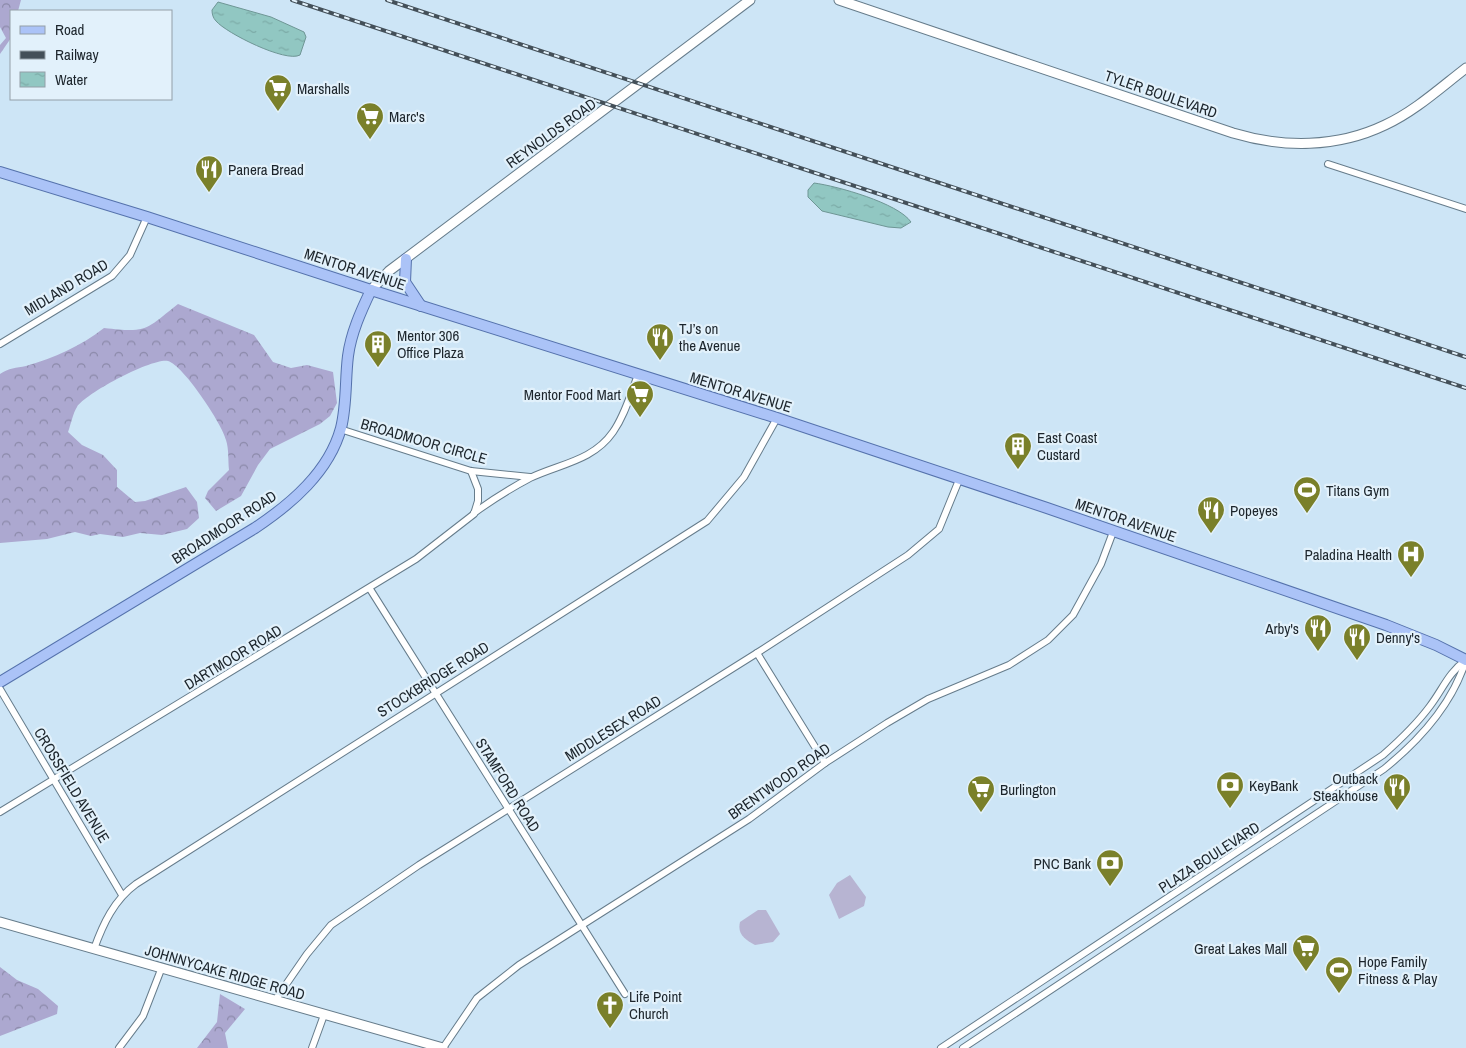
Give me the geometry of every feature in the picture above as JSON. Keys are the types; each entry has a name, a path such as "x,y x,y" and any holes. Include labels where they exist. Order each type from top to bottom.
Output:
{"main road":[{"name":"REYNOLDS ROAD","path":"371,290 382,276 750,0"},
{"name":"TYLER BOULEVARD","path":"839,0 1233,133 1260,141 1288,145 1317,143 1378,128 1410,110 1466,68"},
{"name":"MENTOR AVENUE","path":"0,172 777,418 1386,625 1436,644 1466,660"},
{"path":"406,259 405,282 421,306"},
{"name":"BROADMOOR ROAD","path":"0,682 277,514 311,481 329,454 340,429 346,394 350,346 371,290"},
{"name":"JOHNNYCAKE RIDGE ROAD","path":"0,922 443,1048"}],"street":[{"path":"1328,164 1466,209"},
{"name":"MIDLAND ROAD","path":"0,344 112,276 130,255 147,217"},
{"name":"DARTMOOR ROAD","path":"0,812 370,589 416,559 490,501 532,478 576,462 604,442 612,433 624,412 638,375"},
{"name":"STOCKBRIDGE ROAD","path":"94,949 104,923 122,895 434,693 707,521 744,477 777,418"},
{"name":"BROADMOOR CIRCLE","path":"340,429 471,471 532,478"},
{"path":"471,471 478,489 478,502 474,514"},
{"name":"MIDDLESEX ROAD","path":"276,999 307,954 331,925 419,865 757,653 908,555 938,529 959,480"},
{"name":"BRENTWOOD ROAD","path":"443,1048 477,998 519,965 749,819 825,763 886,723 928,699 1009,665 1048,640 1073,615 1101,564 1113,532"},
{"name":"STAMFORD ROAD","path":"370,589 625,994"},
{"path":"757,653 825,763"},
{"name":"PLAZA BOULEVARD","path":"941,1048 1377,760 1410,731 1430,707 1453,669 1466,660"},
{"name":"PLAZA BOULEVARD","path":"963,1048 1384,769 1417,740 1433,721 1461,677 1466,660"},
{"name":"CROSSFIELD AVENUE","path":"0,689 122,895"},
{"path":"119,1048 143,1016 162,967"},
{"path":"312,1048 324,1015"}],"shaded area":[{"path":"850,875 866,897 864,906 839,919 829,895 837,883"},
{"path":"758,910 766,910 780,934 773,942 755,945 745,939 741,933 740,922"}],"green space":[{"path":"0,0 21,0 18,10 10,10 10,39 0,54 0,45 6,38 0,27"},
{"path":"178,304 254,335 273,362 291,368 307,365 333,372 337,403 330,416 320,424 270,449 258,465 241,496 216,511 205,498 208,491 229,470 228,447 223,432 202,396 175,365 168,361 148,365 120,378 93,393 83,401 76,409 68,432 82,445 103,455 117,470 117,487 135,502 145,501 186,487 197,502 199,518 187,529 162,535 140,533 123,537 100,534 91,536 75,532 47,539 0,543 0,374 10,369 26,366 57,355 77,346 104,328 129,330 145,328"},
{"path":"0,967 17,980 38,989 58,1006 57,1014 0,1036"},
{"path":"220,994 245,1009 225,1033 228,1048 197,1048 217,1022"}],"water":[{"path":"218,2 271,17 304,32 306,37 300,55 282,55 270,51 256,46 231,32 213,17 212,10"},
{"path":"814,183 866,196 881,202 894,208 911,222 901,228 888,227 822,211 808,197 808,190"}],"railway":[{"path":"292,0 1466,388"},
{"path":"387,0 1466,357"}],"place":[{"name":"Marshalls","path":"278,112"},
{"name":"Marc's","path":"370,140"},
{"name":"Panera Bread","path":"209,193"},
{"name":"TJ’s on the Avenue","path":"660,361"},
{"name":"Mentor 306 Office Plaza","path":"378,368"},
{"name":"Mentor Food Mart","path":"640,418"},
{"name":"East Coast Custard","path":"1018,470"},
{"name":"Titans Gym","path":"1307,514"},
{"name":"Popeyes","path":"1211,534"},
{"name":"Paladina Health","path":"1411,578"},
{"name":"Arby's","path":"1318,652"},
{"name":"Denny's","path":"1357,661"},
{"name":"KeyBank","path":"1230,809"},
{"name":"Outback Steakhouse","path":"1397,811"},
{"name":"Burlington","path":"981,813"},
{"name":"PNC Bank","path":"1110,887"},
{"name":"Great Lakes Mall","path":"1306,972"},
{"name":"Hope Family Fitness & Play","path":"1339,994"},
{"name":"Life Point Church","path":"610,1029"}]}
